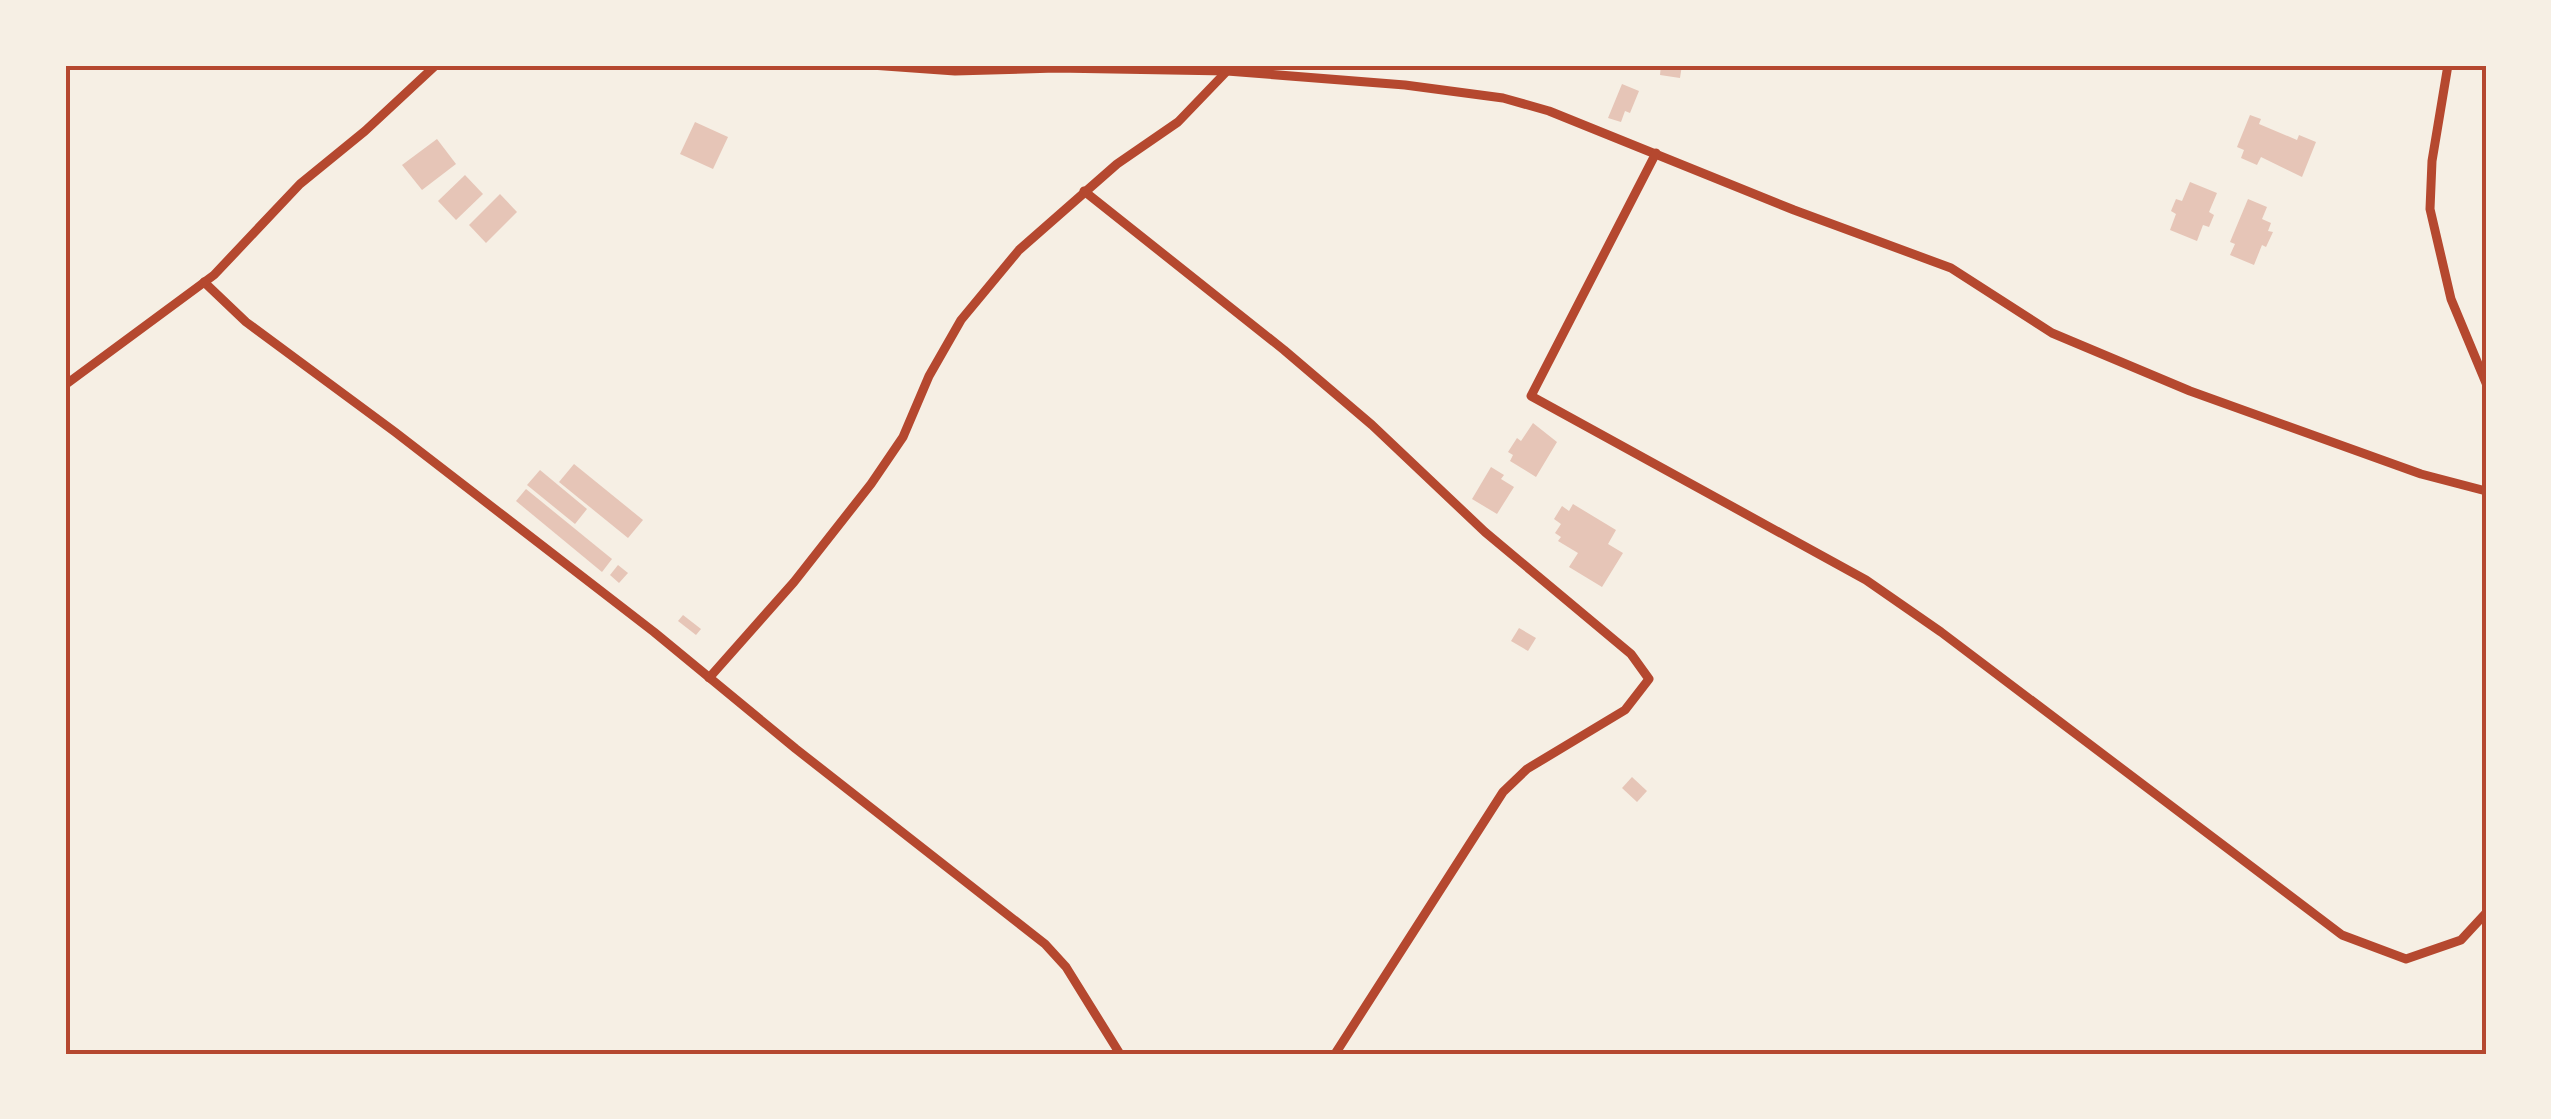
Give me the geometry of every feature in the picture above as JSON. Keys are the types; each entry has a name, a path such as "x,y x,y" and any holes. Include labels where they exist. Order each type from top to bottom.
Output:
{"street":[{"path":"65,386 214,275 300,184 365,132 436,65"},
{"path":"871,65 955,71 1227,71 1404,84 1503,98 1549,111 1794,210 1951,268 2052,333 2190,391 2422,474 2486,491"},
{"path":"2448,65 2432,161 2430,209 2450,299 2486,383"},
{"path":"710,678 794,582 871,484 903,437 929,376 961,320 1019,250 1084,191 1178,122 1227,71"},
{"path":"1656,153 1531,396 1866,580 1941,632 2342,936 2406,959 2461,940 2486,913"},
{"path":"1084,191 1357,413 1485,532 1631,654 1649,679 1625,710 1527,769 1504,792 1335,1054"},
{"path":"204,282 246,322 396,432 1045,944 1066,967 1120,1054"}],"building":[{"path":"1661,65 1682,65 1680,78 1660,75"},
{"path":"1622,84 1639,91 1630,113 1625,111 1621,122 1608,118"},
{"path":"2250,115 2261,119 2259,124 2297,140 2299,135 2316,142 2302,177 2261,157 2257,165 2241,158 2244,150 2237,147"},
{"path":"695,122 728,137 713,169 680,154"},
{"path":"437,139 456,164 422,190 402,165"},
{"path":"465,175 483,194 456,220 438,201"},
{"path":"2190,182 2217,193 2209,212 2214,215 2209,227 2203,225 2197,241 2170,230 2176,199 2182,201"},
{"path":"500,194 517,212 486,243 469,225"},
{"path":"2248,199 2267,207 2262,219 2271,223 2268,231 2273,232 2266,247 2262,245 2254,265 2230,255 2235,244 2230,242"},
{"path":"1533,423 1557,442 1536,477 1510,461 1513,455 1508,452"},
{"path":"574,464 643,520 628,538 559,482"},
{"path":"1491,467 1514,487 1497,514 1472,499"},
{"path":"540,470 587,509 575,524 527,485"},
{"path":"526,489 612,559 602,572 516,501"},
{"path":"1573,504 1616,530 1608,544 1623,553 1602,587 1569,567 1578,553 1558,541 1561,537 1555,533 1561,524 1554,519 1562,506 1569,511"},
{"path":"618,565 628,573 619,583 610,575"},
{"path":"683,615 701,629 696,635 678,621"},
{"path":"1519,628 1536,638 1528,651 1511,641"},
{"path":"1632,777 1647,791 1637,802 1622,788"}]}
